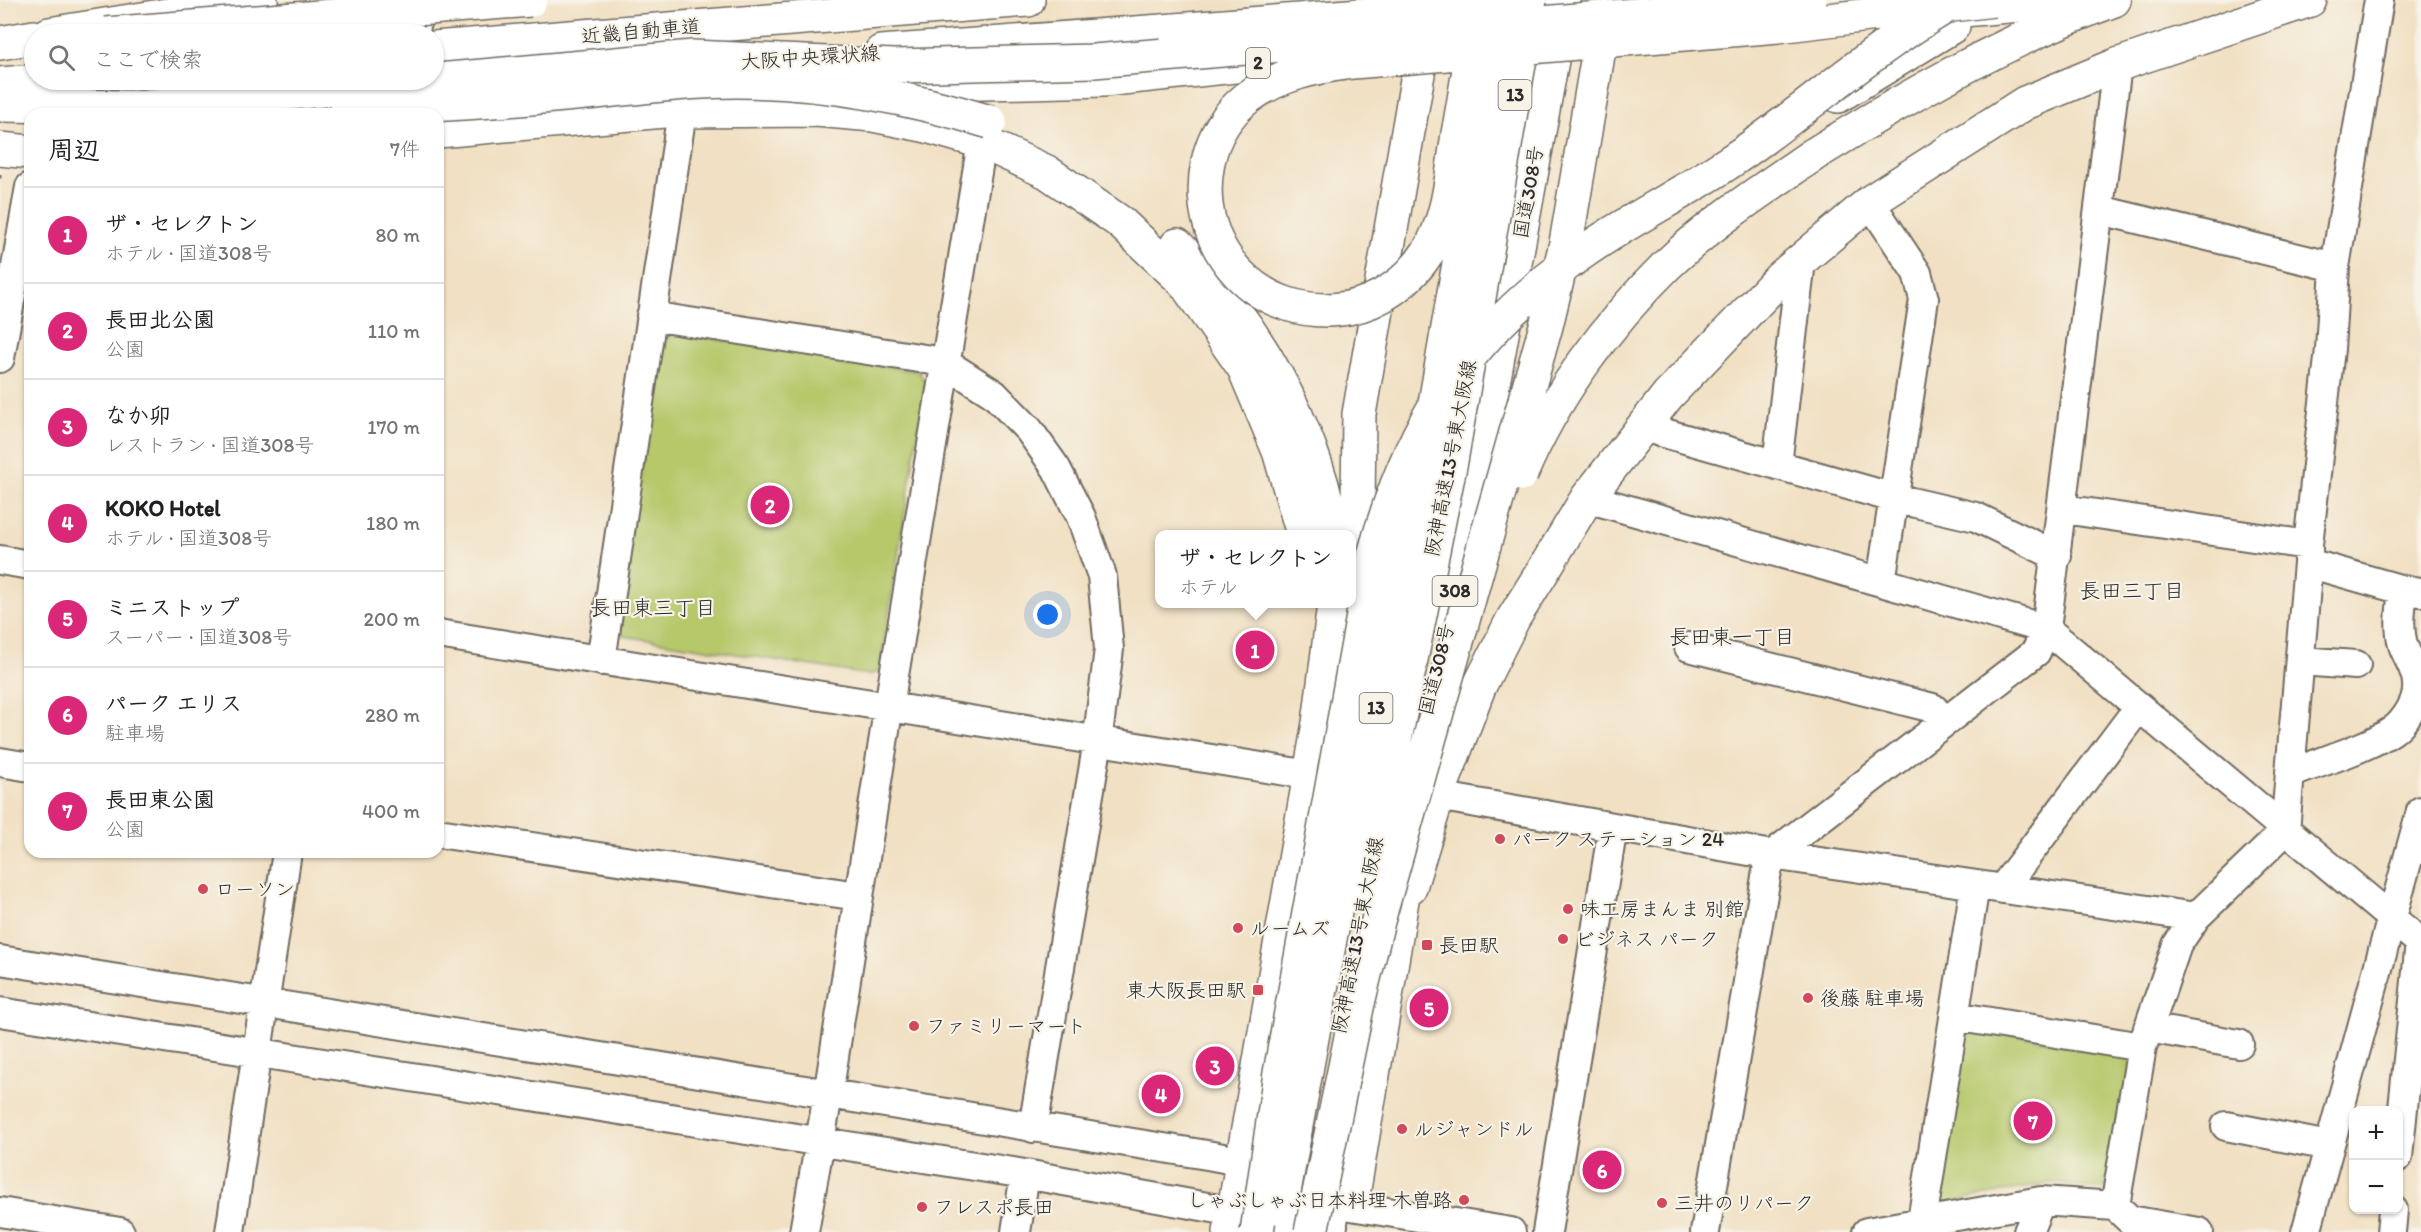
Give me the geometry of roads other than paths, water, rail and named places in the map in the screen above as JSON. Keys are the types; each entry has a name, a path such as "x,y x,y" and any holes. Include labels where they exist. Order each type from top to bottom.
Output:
{"main road":[{"path":"111,24 261,0"},
{"path":"231,24 530,0"},
{"name":"近畿自動車道","path":"444,47 1028,0"},
{"path":"1344,530 1359,414 1431,0"},
{"path":"1480,0 1479,12 1473,47 1471,58 1454,164 1446,203 1439,228 1428,251 1414,270 1395,288 1376,299 1358,306 1336,310 1313,310 1290,305 1269,297 1251,285 1233,269 1213,235 1205,202 1205,176 1216,135 1228,116 1246,99 1269,84 1293,73 1320,66 1353,62 1389,59 1412,57 1448,54 1471,52 1483,51 1507,49 1778,26 1995,0"},
{"name":"阪神高速13号東大阪線","path":"1256,1226 1337,901 1425,462 1504,0"},
{"name":"阪神高速13号東大阪線","path":"1329,1220 1362,906 1451,461 1530,0"},
{"name":"大阪中央環状線","path":"175,108 407,94 1545,0"},
{"name":"国道308号","path":"1329,1220 1405,790 1455,592 1563,0"},
{"path":"1329,1220 1358,1003 1390,876 1518,431 1551,305 1568,232 1607,0"},
{"path":"444,79 693,57 894,66 1094,61 1810,0"},
{"path":"1729,163 1902,34 1957,0"},
{"path":"1256,1226 1280,1073 1374,555 1388,505 1404,462 1426,418 1454,374 1486,335 1568,262 1995,0"},
{"name":"2","path":"444,131 682,111 861,87 1103,80 1390,49 1554,45 2078,0"},
{"path":"1438,706 1486,565 1528,459 1555,408 1588,358 1626,309 1668,265 1713,226 1762,189 1877,116 1984,55 2114,0"},
{"path":"1429,794 1514,619 1587,498 1668,394 1781,277 1870,202 2025,104 2117,65 2310,0"},
{"path":"0,43 24,40"},
{"path":"0,105 410,107 599,92 652,85 738,81 790,84 896,98 943,108 990,122 1036,143 1114,191 1162,229 1199,266 1257,341 1280,382 1319,478 1333,530"},
{"path":"0,84 24,82"},
{"path":"135,106 317,90"},
{"path":"682,111 816,110 873,115 923,125 982,142 1047,172 1120,222 1185,283 1244,368 1280,451 1302,530"},
{"path":"0,120 24,118"},
{"path":"0,149 24,151"},
{"path":"0,169 24,167"},
{"path":"1256,1226 1278,1168 1343,780 1356,643 1359,414"},
{"name":"308","path":"1329,1220 1383,1005 1429,794 1455,592"},
{"path":"1316,608 1319,723"},
{"path":"1256,1226 1243,1162 1319,723 1333,608"},
{"path":"1336,756 1344,650 1342,608"}],"street":[{"path":"416,24 419,0"},
{"path":"2115,1206 2145,1037 2177,945 2196,917 2285,831 2308,554 2330,349 2336,267 2379,0"},
{"path":"1705,1232 1767,871 1772,855 2036,652 2046,629 2063,509 2117,65"},
{"path":"601,662 682,111"},
{"path":"804,1232 828,1095 944,362 982,142"},
{"path":"1870,202 1917,273 1924,299 1881,582"},
{"path":"2100,210 2336,267"},
{"path":"0,358 18,322 24,254"},
{"path":"1777,465 1801,261"},
{"path":"651,316 944,362 994,394 1029,430 1056,468 1081,517 1102,576 1109,649 1098,740 1033,1128"},
{"path":"1643,427 1894,498 1976,517 2056,556"},
{"path":"1587,498 2046,629 2420,943 2403,1108"},
{"path":"2063,509 2308,554 2412,591 2400,623 2403,643 2418,683 2415,698 2406,716 2393,730 2373,741 2290,774"},
{"path":"0,560 24,564"},
{"path":"444,635 1310,775"},
{"path":"1689,647 1933,708 1945,722"},
{"path":"2300,661 2356,665"},
{"path":"1922,1221 1954,1016 1988,887 2139,707"},
{"path":"0,762 24,766"},
{"path":"1429,794 1772,855 2196,917"},
{"path":"2306,1232 2421,811"},
{"path":"1547,1232 1613,827"},
{"path":"444,834 858,896"},
{"path":"230,1232 286,858"},
{"path":"0,960 1278,1168 1329,1220"},
{"path":"0,1012 1025,1174 1256,1226 1329,1220 1511,1232"},
{"path":"1954,1016 2145,1037 2239,1044"},
{"path":"2226,1126 2329,1146"},
{"path":"1016,1232 1025,1174"},
{"path":"2028,1232 2041,1201"},
{"path":"1867,1232 2041,1201 2115,1206 2130,1220 2190,1231"},
{"path":"0,1212 120,1232"},
{"path":"2391,1232 2393,1214"}],"place":[{"name":"長田北公園","path":"770,505"},
{"name":"ザ・セレクトン","path":"1255,650"},
{"name":"パーク ステーション 24","path":"1500,839"},
{"name":"ローソン","path":"203,889"},
{"name":"味工房まんま 別館","path":"1568,909"},
{"name":"ルームズ","path":"1238,928"},
{"name":"ビジネス パーク","path":"1563,939"},
{"name":"長田駅","path":"1427,945"},
{"name":"東大阪長田駅","path":"1258,990"},
{"name":"後藤 駐車場","path":"1808,998"},
{"name":"ミニストップ","path":"1429,1008"},
{"name":"ファミリーマート","path":"914,1026"},
{"name":"なか卯","path":"1215,1066"},
{"name":"KOKO Hotel","path":"1161,1094"},
{"name":"長田東公園","path":"2033,1121"},
{"name":"ルジャンドル","path":"1402,1129"},
{"name":"パーク エリス","path":"1602,1170"},
{"name":"しゃぶしゃぶ日本料理 木曽路","path":"1464,1200"},
{"name":"三井のリパーク","path":"1662,1203"},
{"name":"フレスポ長田","path":"922,1207"}],"district":[{"name":"長田三丁目","path":"2132,590"},
{"name":"長田東三丁目","path":"653,607"},
{"name":"長田東一丁目","path":"1732,636"}]}
